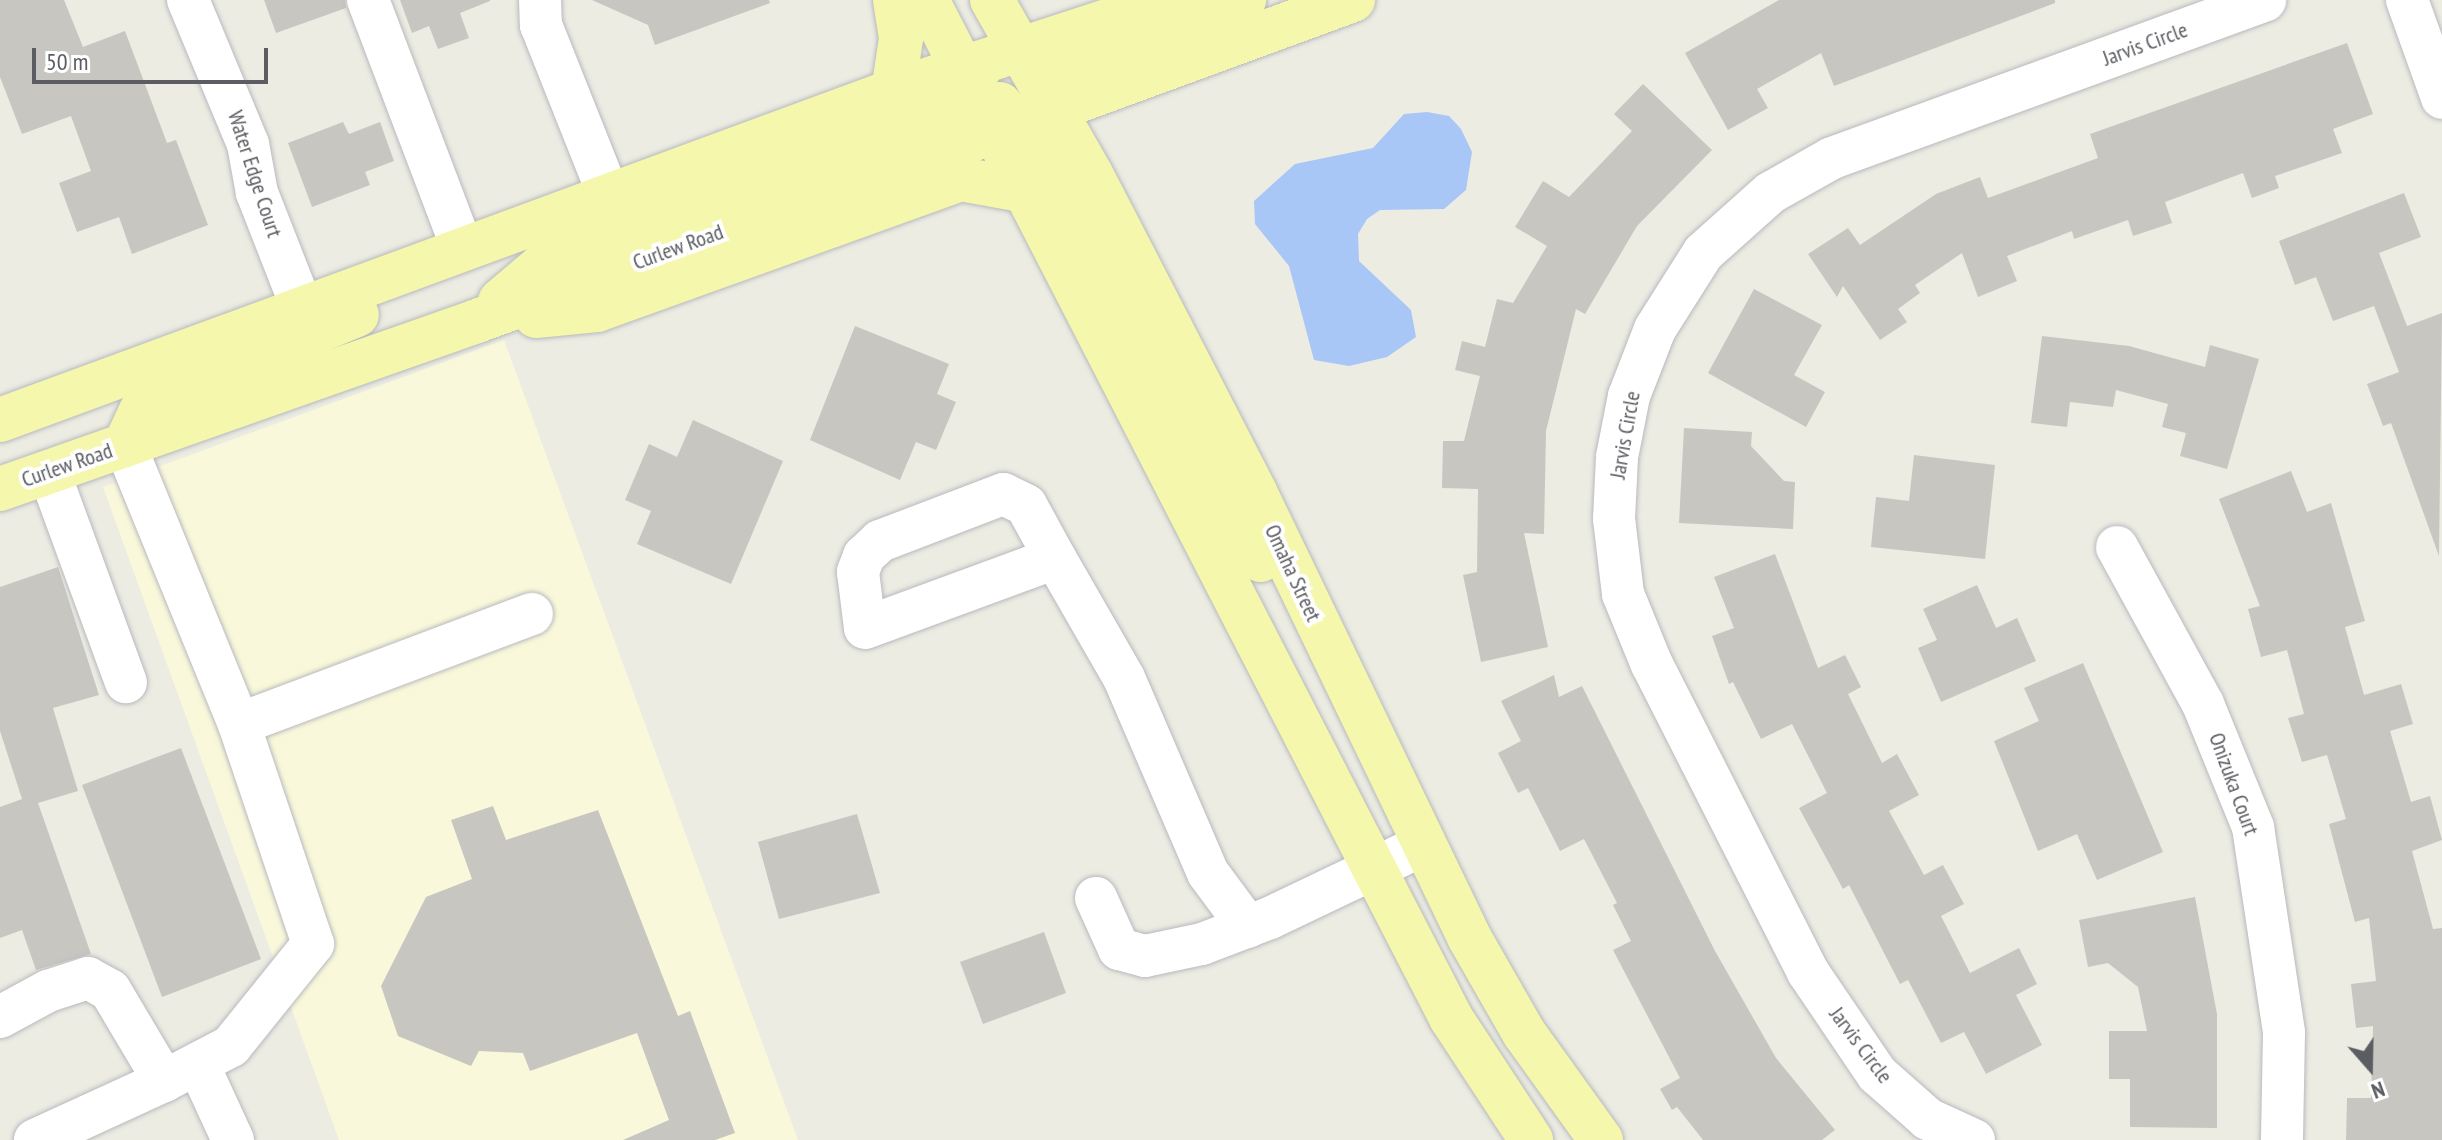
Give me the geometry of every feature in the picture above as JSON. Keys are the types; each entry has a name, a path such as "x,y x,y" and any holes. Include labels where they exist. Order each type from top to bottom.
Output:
{"main road":[{"path":"893,91 901,39 895,0"},
{"name":"Omaha Street","path":"927,0 1013,90 1255,492 1421,846 1524,1033 1601,1140"},
{"path":"951,0 1013,90"},
{"path":"984,0 1013,90"},
{"name":"Omaha Street","path":"992,0 1013,90 1022,190 1451,1018 1531,1140"},
{"name":"Curlew Road","path":"0,489 477,321 1013,90 1172,0"},
{"path":"1013,90 1089,56 1244,0"},
{"name":"Curlew Road","path":"0,420 301,305 893,91 1099,93 1353,0"},
{"path":"477,321 597,310 960,179 1022,190"},
{"path":"125,445 141,411 161,396 371,310 402,268"}],"street":[{"name":"Water Edge Court","path":"188,0 248,144 257,193 301,305"},
{"path":"368,0 462,247"},
{"path":"540,0 541,25 608,193"},
{"name":"Jarvis Circle","path":"1974,1140 1928,1119 1877,1074 1808,972 1652,665 1623,594 1614,519 1617,457 1629,396 1655,329 1703,253 1770,193 1832,158 2265,0"},
{"path":"2407,0 2442,98"},
{"path":"35,1140 231,1046 313,944 239,724 125,445"},
{"path":"49,472 126,682"},
{"name":"Onizuka Court","path":"2117,547 2203,704 2253,827 2284,1033 2282,1140"},
{"path":"1055,558 1124,678 1208,873 1248,927"},
{"path":"239,724 532,614"},
{"path":"1096,898 1119,949 1145,956 1202,944 1248,927 1421,846"},
{"path":"0,1017 48,991 88,978 110,990 181,1072 233,1140"}],"shaded area":[{"path":"504,340 798,1140 339,1140 103,487"}],"water":[{"path":"1427,112 1449,116 1461,129 1472,152 1466,190 1444,209 1380,210 1367,219 1358,234 1359,261 1411,310 1416,337 1387,357 1349,366 1314,360 1289,266 1255,224 1254,201 1295,164 1373,148 1404,114"}],"building":[{"path":"0,0 64,0 83,47 125,31 167,143 176,140 208,225 132,254 119,217 77,232 59,183 91,171 71,116 22,134 0,77"},
{"path":"264,0 345,0 346,8 276,33"},
{"path":"400,0 490,1 460,13 469,38 438,49 429,26 412,33"},
{"path":"592,0 769,0 770,3 655,45 648,25"},
{"path":"1779,0 2055,0 2055,3 1834,86 1821,53 1757,89 1768,108 1728,130 1685,53"},
{"path":"2347,43 2373,114 2333,129 2342,153 2275,176 2279,188 2252,198 2243,173 2165,202 2172,223 2133,236 2128,220 2074,239 2072,231 2007,256 2017,281 1978,297 1962,253 1915,285 1920,293 1898,309 1907,322 1880,340 1843,286 1837,297 1808,254 1848,228 1860,245 1936,194 1980,177 1988,198 2098,158 2090,134"},
{"path":"1643,84 1712,150 1637,226 1585,314 1576,309 1546,431 1544,534 1524,533 1548,647 1481,662 1463,575 1477,572 1478,489 1442,488 1443,441 1464,441 1480,376 1455,370 1462,341 1485,347 1497,299 1513,303 1547,246 1515,227 1543,181 1569,197 1632,131 1614,114"},
{"path":"343,122 349,134 380,122 394,161 365,172 370,185 312,207 288,143"},
{"path":"2404,193 2421,237 2379,253 2407,326 2442,313 2439,556 2391,423 2383,426 2367,384 2399,372 2374,306 2333,321 2316,277 2295,285 2279,241"},
{"path":"1754,289 1822,325 1794,375 1825,392 1806,427 1708,373"},
{"path":"855,326 949,364 937,394 956,402 936,450 916,442 900,480 810,440"},
{"path":"2042,336 2129,346 2205,367 2210,345 2259,359 2227,469 2180,456 2186,433 2162,427 2168,404 2116,390 2113,407 2070,402 2067,427 2031,423"},
{"path":"693,420 783,461 731,584 637,544 651,511 625,500 649,444 677,457"},
{"path":"1684,428 1752,432 1751,446 1784,481 1795,482 1793,529 1679,523"},
{"path":"1914,455 1995,465 1985,559 1871,547 1876,497 1909,501"},
{"path":"2291,471 2307,512 2331,503 2365,621 2345,627 2364,695 2401,684 2413,724 2390,731 2411,802 2430,796 2442,840 2412,851 2433,929 2442,928 2442,1140 2346,1140 2347,1098 2371,1098 2373,1026 2356,1028 2351,984 2376,981 2369,918 2355,922 2329,824 2346,819 2327,755 2302,762 2288,718 2304,714 2287,650 2261,657 2248,609 2260,606 2219,499"},
{"path":"1775,554 1818,668 1845,655 1861,687 1848,694 1882,763 1897,754 1919,795 1889,811 1924,875 1943,865 1964,904 1941,916 1970,973 2019,948 2037,984 2016,995 2042,1045 1986,1074 1964,1032 1941,1043 1908,980 1900,984 1849,885 1843,889 1799,808 1827,793 1792,724 1761,739 1733,682 1729,684 1712,636 1734,628 1714,577"},
{"path":"58,567 99,695 53,708 78,791 38,803 91,954 36,970 22,930 0,938 0,807 22,799 0,731 0,587"},
{"path":"1977,585 1996,628 2017,618 2036,661 1941,702 1918,648 1937,640 1923,609"},
{"path":"2083,663 2163,852 2097,880 2077,834 2038,851 1994,741 2039,721 2024,688"},
{"path":"1554,675 1559,697 1582,686 1715,951 1776,1058 1835,1130 1822,1140 1703,1140 1677,1107 1672,1110 1660,1089 1680,1078 1613,950 1631,941 1613,905 1617,903 1584,839 1560,851 1528,788 1518,793 1498,753 1521,741 1501,701"},
{"path":"181,748 261,959 162,997 82,785"},
{"path":"493,806 506,840 598,810 678,1016 690,1011 735,1133 715,1140 623,1140 669,1120 637,1033 530,1071 523,1053 479,1051 471,1066 398,1036 381,986 426,897 472,879 451,820"},
{"path":"857,814 880,893 779,919 758,842"},
{"path":"2195,897 2217,1014 2217,1128 2130,1127 2130,1079 2109,1079 2109,1031 2147,1031 2138,987 2108,963 2088,967 2079,920"},
{"path":"1044,932 1066,993 983,1024 960,962"}]}
